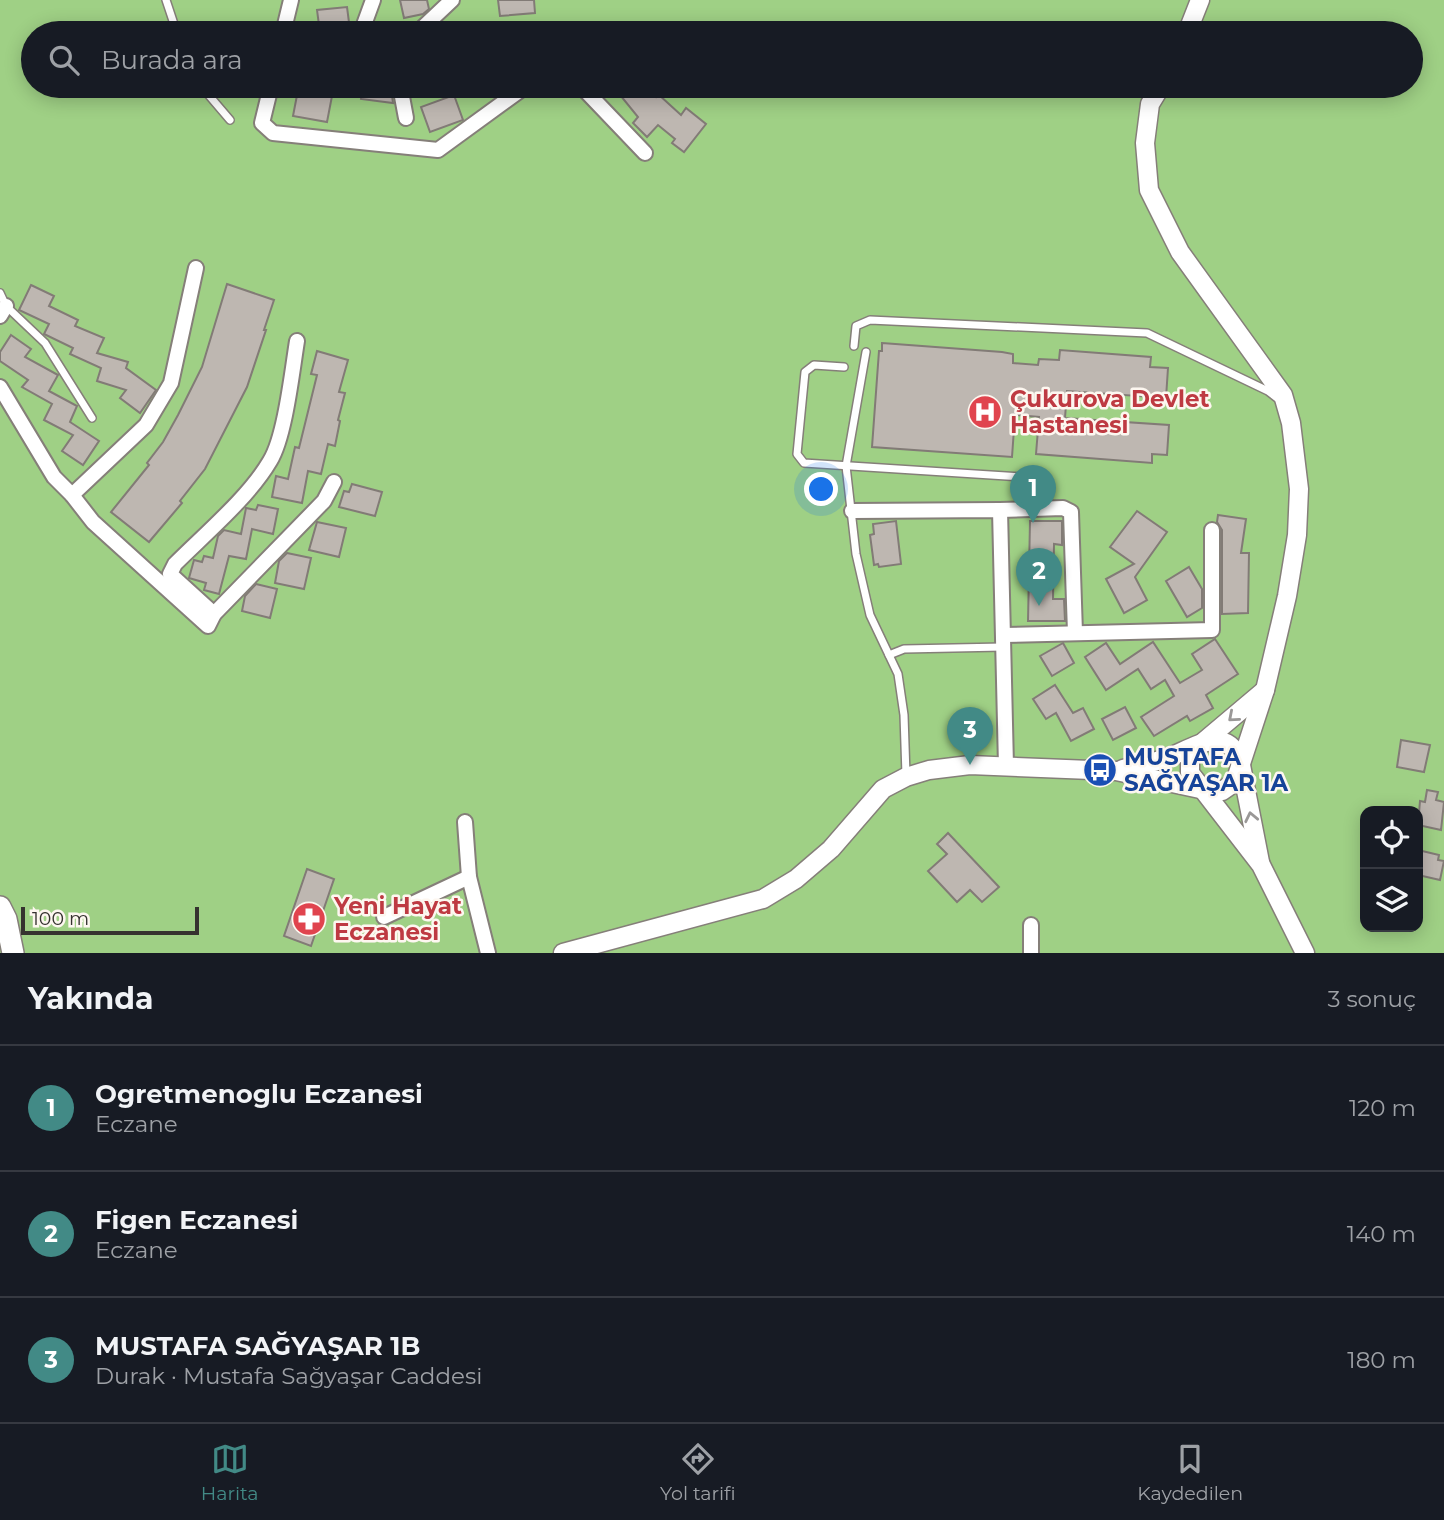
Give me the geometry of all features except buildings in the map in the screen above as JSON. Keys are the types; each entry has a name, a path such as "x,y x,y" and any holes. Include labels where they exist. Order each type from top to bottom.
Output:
{"main road":[{"path":"0,907 6,919 13,953"}],"street":[{"path":"287,21 291,0"},
{"path":"365,21 373,0"},
{"path":"430,21 452,0"},
{"path":"1192,21 1200,0"},
{"path":"268,98 262,123 273,133 438,150 510,98"},
{"path":"402,98 406,118"},
{"path":"592,98 645,153"},
{"path":"563,953 763,899 796,879 822,857 883,789 906,777 929,770 971,765 1116,771 1200,787 1207,791 1222,791 1235,782 1265,690 1287,596 1297,536 1299,489 1291,423 1283,395 1180,252 1149,190 1145,143 1150,104 1154,98"},
{"path":"72,495 146,425 171,383 196,268"},
{"path":"214,614 170,574 175,564 248,490 271,461 280,437 297,341"},
{"path":"0,387 54,477 93,522 208,626 214,614 324,501 334,482"},
{"path":"852,511 1063,508 1071,512 1075,633"},
{"path":"1000,510 1006,766"},
{"path":"1004,641 1075,633 1212,630 1212,530"},
{"path":"1265,690 1201,744 1190,757 1189,765 1194,781 1261,865 1305,953"},
{"path":"1116,771 1166,758 1217,740 1231,746 1237,752 1261,865"},
{"path":"465,822 469,877 488,953"},
{"path":"384,917 469,877"},
{"path":"1031,925 1031,953"}],"lane":[{"path":"166,0 173,21"},
{"path":"211,98 230,120"},
{"path":"2,305 45,344 92,418"},
{"path":"854,346 856,326 870,320 1147,332 1268,391 1286,405"},
{"path":"866,352 846,466 856,554 870,614 898,674 904,715 906,777"},
{"path":"844,367 814,365 805,372 797,454 804,463 1021,477"},
{"path":"889,655 904,649 1004,641"}],"green space":[{"path":"0,0 1444,0 1444,953 0,953"}],"place":[{"name":"Çukurova Devlet Hastanesi","path":"985,412"},
{"name":"Ogretmenoglu Eczanesi","path":"1033,523"},
{"name":"Figen Eczanesi","path":"1039,606"},
{"name":"MUSTAFA SAĞYAŞAR 1B","path":"970,765"},
{"name":"MUSTAFA SAĞYAŞAR 1A","path":"1100,770"},
{"name":"Yeni Hayat Eczanesi","path":"309,919"}]}
